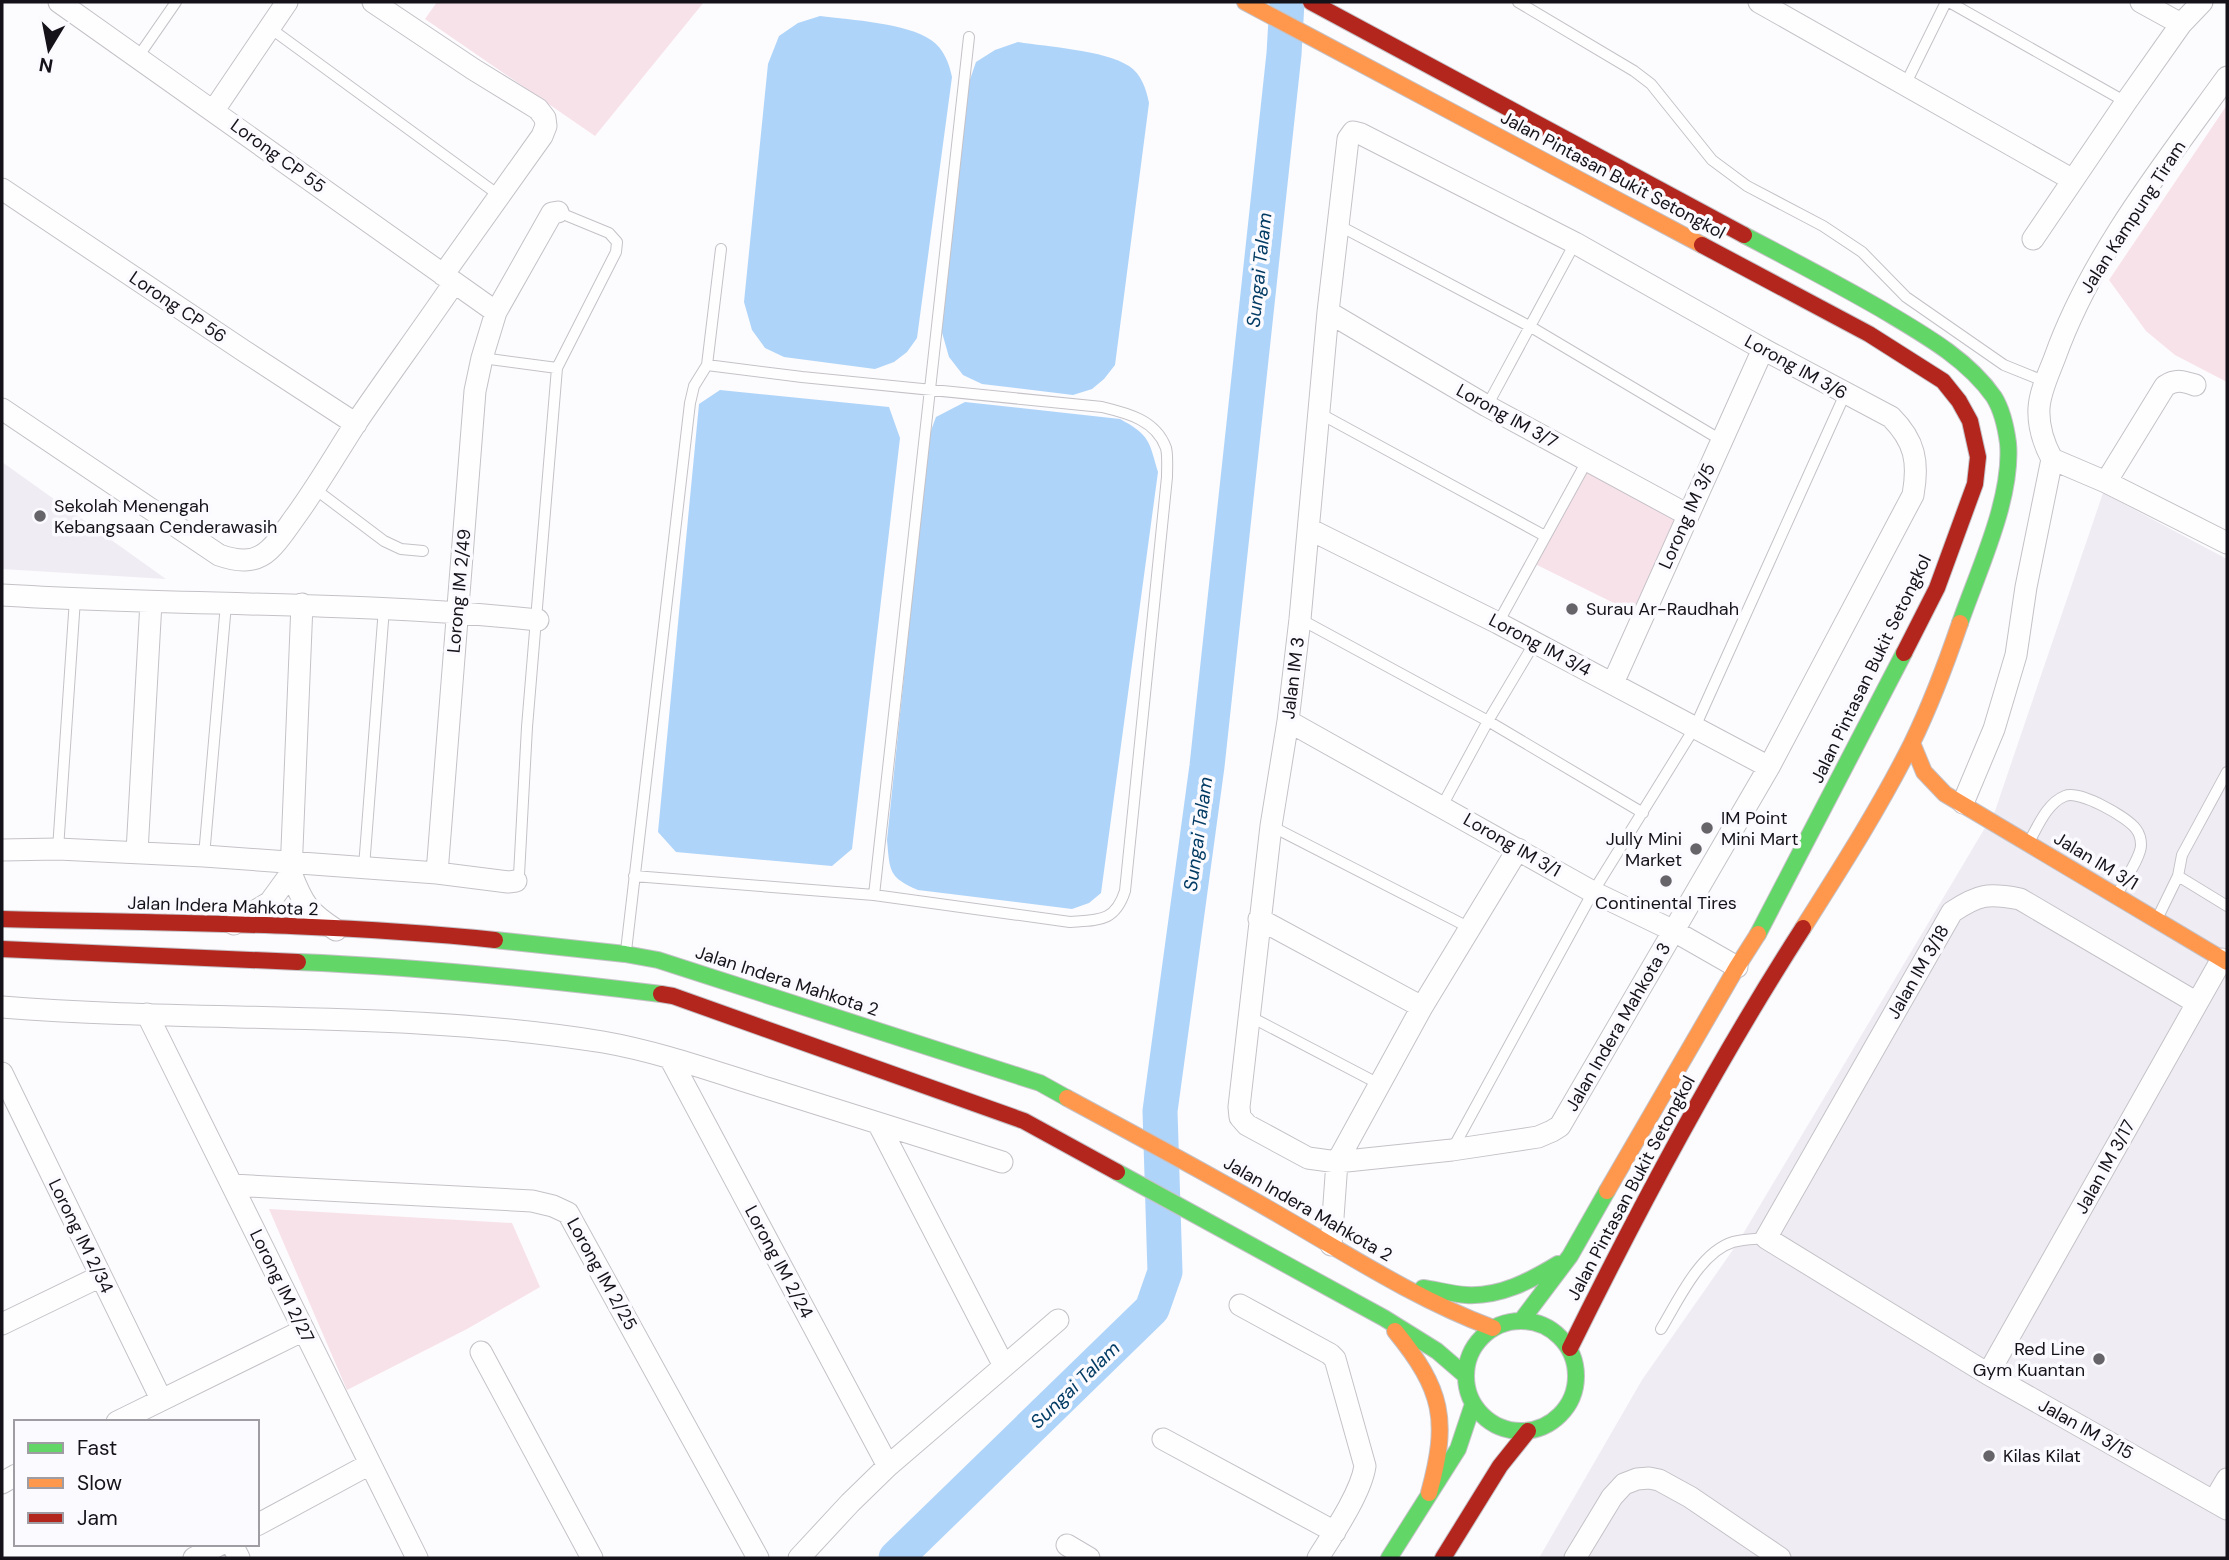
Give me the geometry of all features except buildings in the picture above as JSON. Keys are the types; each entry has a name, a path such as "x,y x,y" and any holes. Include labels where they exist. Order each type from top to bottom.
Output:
{"main road":[{"name":"Jalan Pintasan Bukit Setongkol","path":"1245,2 1869,334 1944,381 1970,421 1978,457 1975,484 1937,588 1770,913 1570,1256 1521,1321"},
{"name":"Jalan Pintasan Bukit Setongkol","path":"1311,2 1856,295 1938,345 1978,378 1995,400 2006,431 2007,464 2001,505 1930,702 1912,743 1877,810 1729,1046 1605,1276 1570,1348"},
{"name":"Jalan IM 3/1","path":"1912,743 1926,777 1954,798 2224,961"},
{"path":"1926,794 1954,798"},
{"path":"1877,810 1903,797"},
{"name":"Jalan Indera Mahkota 2","path":"2,919 234,924 443,935 625,954 658,960 1040,1083 1221,1181 1398,1284 1455,1314 1493,1328"},
{"path":"2,949 369,965 558,981 673,996 1024,1121 1384,1318 1437,1351 1466,1376"},
{"path":"1398,1284 1469,1296 1508,1290 1537,1277 1570,1256"},
{"path":"1384,1318 1408,1346 1430,1383 1441,1419 1438,1458 1429,1493"},
{"path":"1521,1321 1540,1324 1557,1333 1570,1348 1576,1365 1577,1383 1572,1401 1561,1416 1546,1426 1528,1432 1496,1426 1483,1417 1467,1391 1466,1376 1469,1357 1479,1341 1493,1328 1521,1321"},
{"path":"1390,1558 1458,1448 1473,1404"},
{"path":"1443,1558 1500,1466 1528,1432"}],"street":[{"name":"Lorong CP 55","path":"59,2 496,312"},
{"path":"214,110 287,2"},
{"path":"2,409 219,555 246,561 269,551 315,489 500,196 534,149 546,126 545,118 537,109 373,2"},
{"path":"2141,2 2181,24"},
{"path":"2033,239 2181,24 2202,2"},
{"path":"1763,3 2073,180"},
{"name":"Jalan Kampung Tiram","path":"2052,459 2040,423 2039,408 2066,326 2084,290 2150,186 2227,77"},
{"name":"Jalan IM 3","path":"1336,1161 1308,1158 1247,1125 1240,1117 1239,1107 1270,825 1288,720 1300,619 1328,312 1348,139 1353,132"},
{"name":"Lorong IM 3/6","path":"1353,132 1362,134 1575,243 1763,349 1891,417 1903,429 1916,455 1917,477 1913,495 1769,767"},
{"name":"Lorong CP 56","path":"2,189 356,424"},
{"name":"Lorong IM 2/49","path":"437,873 475,391 496,312 552,213 558,212"},
{"name":"Lorong IM 3/7","path":"1328,312 1487,406 1688,514"},
{"name":"Lorong IM 3/5","path":"1613,683 1763,349"},
{"path":"2106,482 2165,386 2182,380 2195,385"},
{"path":"1954,798 1994,729 2016,655 2026,587 2052,459 2106,482 2227,543"},
{"name":"Lorong IM 3/4","path":"1309,529 1499,623 1769,767"},
{"path":"2,594 151,602 302,604 457,611 538,620"},
{"path":"137,852 151,602"},
{"path":"302,604 292,868 305,906 317,918 336,930"},
{"name":"Lorong IM 3/1","path":"1288,720 1593,892 1674,931 1737,967"},
{"name":"Jalan Indera Mahkota 3","path":"1336,1161 1452,1150 1538,1137 1560,1126 1769,767"},
{"path":"2,850 58,849 204,856 292,868 364,867 516,881"},
{"path":"1331,1245 1336,1161 1468,927 1518,849"},
{"path":"234,924 270,902 292,868"},
{"name":"Jalan IM 3/18","path":"1766,1238 1952,912 1971,899 1995,894 2020,899 2197,1003"},
{"path":"1259,919 1422,1007"},
{"name":"Jalan IM 3/17","path":"1988,1374 2197,1003 2224,961"},
{"path":"2,1007 65,1012 383,1023 526,1031 606,1043 670,1058 1002,1162"},
{"name":"Lorong IM 2/27","path":"147,1014 416,1558"},
{"name":"Lorong IM 2/24","path":"670,1058 888,1466"},
{"name":"Lorong IM 2/34","path":"2,1073 161,1399"},
{"path":"878,1124 1004,1366"},
{"name":"Lorong IM 2/25","path":"232,1185 532,1201 568,1213 758,1558"},
{"name":"Jalan IM 3/15","path":"1766,1238 1988,1374 2220,1505"},
{"path":"2,1324 101,1276"},
{"path":"1240,1305 1324,1350 1335,1359 1365,1466 1364,1475 1335,1532 1318,1558"},
{"path":"799,1558 888,1466 1058,1320"},
{"path":"121,1420 304,1330"},
{"path":"481,1352 592,1558"},
{"path":"1163,1439 1335,1532"},
{"path":"259,1524 370,1464"},
{"path":"1575,1558 1612,1497 1624,1485 1637,1479 1648,1478 1659,1480 1690,1497 1780,1558"},
{"path":"2220,1505 2227,1479"},
{"path":"1067,1545 1089,1558"},
{"path":"194,1558 217,1546"}],"lane":[{"path":"138,57 176,2"},
{"path":"1518,2 1634,71 1651,85 1712,160 1747,186 1823,226 1852,245 1906,296 2004,365 2046,382"},
{"path":"1905,85 1948,2 2126,102"},
{"path":"270,28 500,196"},
{"path":"874,895 969,37"},
{"path":"516,881 519,875 527,727 557,368 616,252 617,242 609,233 558,212"},
{"path":"1338,225 1531,327 1721,440"},
{"path":"1487,406 1575,243"},
{"path":"625,954 690,403 694,386 707,365 721,249"},
{"path":"482,358 557,368"},
{"path":"634,876 874,895 1070,922 1103,920 1120,906 1125,891 1167,477 1166,449 1155,430 1132,414 1102,407 707,365"},
{"path":"1452,1150 1593,892 1695,727 1845,394"},
{"path":"1319,413 1545,536"},
{"path":"1499,623 1587,461"},
{"path":"315,489 384,541 401,548 422,551"},
{"path":"58,849 75,599"},
{"path":"204,856 226,604"},
{"path":"364,867 384,608"},
{"path":"1300,619 1488,721 1643,813"},
{"path":"1442,806 1535,642"},
{"path":"2157,920 2178,876 2182,855 2227,772"},
{"path":"2029,843 2052,805 2066,795 2076,794 2113,811 2136,828 2141,842 2140,852 2117,895"},
{"path":"1270,825 1468,927"},
{"path":"2178,876 2227,906"},
{"path":"1251,1017 1379,1084"},
{"path":"1661,1329 1698,1269 1716,1251 1733,1242 1766,1238"}],"shaded area":[{"path":"437,2 704,2 595,136 425,19"},
{"path":"2227,105 2227,382 2175,355 2146,331 2109,280"},
{"path":"1587,461 1688,515 1642,617 1531,562"},
{"name":"Sekolah Menengah Kebangsaan Cenderawasih","path":"2,462 166,579 2,569"},
{"path":"2103,493 2227,559 2227,1558 1539,1558 1642,1380 1737,1244 1995,811"},
{"path":"269,1209 512,1223 540,1287 467,1329 347,1390"}],"water":[{"path":"820,16 878,23 921,34 943,52 952,77 917,338 907,352 894,362 875,369 784,357 765,348 752,330 744,302 768,64 779,36 798,23"},
{"path":"1018,42 1105,56 1129,66 1140,78 1149,103 1115,365 1092,389 1073,395 982,384 963,375 949,357 941,329 966,91 976,62 995,50"},
{"path":"720,390 889,407 900,438 852,849 832,866 676,852 658,832 699,404"},
{"path":"965,402 1120,419 1147,440 1158,472 1101,893 1089,903 1072,909 918,890 896,877 890,866 887,840 929,436 936,417"}],"waterway":[{"name":"Sungai Talam","path":"896,1558 1152,1309 1165,1272 1160,1111 1207,766 1284,54 1287,2"}],"traffic: fast":[{"path":"1744,235 1847,290 1927,337 1971,370 1994,397 2003,419 2008,443 2005,487 1993,534 1960,623"},
{"path":"1758,934 1904,653"},
{"path":"495,940 658,960 1040,1083 1067,1098"},
{"path":"298,962 480,974 661,994"},
{"path":"1117,1172 1384,1318 1437,1351 1466,1376"},
{"path":"1521,1321 1570,1256 1607,1191"},
{"path":"1423,1288 1466,1295 1503,1291 1558,1264"},
{"path":"1521,1321 1542,1325 1560,1337 1572,1355 1576,1376 1572,1397 1560,1415 1542,1427 1521,1431 1500,1427 1482,1415 1470,1397 1466,1376 1470,1355 1482,1337 1500,1325 1521,1321"},
{"path":"1389,1558 1458,1449 1473,1404"}],"traffic: slow":[{"path":"1245,2 1702,245"},
{"path":"1803,928 1900,767 1926,714 1960,623"},
{"path":"1912,743 1924,772 1945,794 2227,962"},
{"path":"1607,1191 1758,934"},
{"path":"1067,1098 1411,1291 1493,1328"},
{"path":"1395,1331 1423,1371 1438,1407 1439,1445 1429,1493"}],"traffic: jam":[{"path":"1311,2 1744,235"},
{"path":"1702,245 1869,334 1943,381 1970,421 1978,457 1975,484 1937,588 1904,653"},
{"path":"2,919 310,927 495,940"},
{"path":"1570,1348 1680,1135 1803,928"},
{"path":"2,949 298,962"},
{"path":"661,994 1024,1121 1117,1172"},
{"path":"1443,1558 1500,1466 1528,1431"}],"place":[{"name":"Sekolah Menengah Kebangsaan Cenderawasih","path":"40,516"},
{"name":"Surau Ar-Raudhah","path":"1572,609"},
{"name":"IM Point Mini Mart","path":"1707,828"},
{"name":"Jully Mini Market","path":"1696,849"},
{"name":"Continental Tires","path":"1666,881"},
{"name":"Red Line Gym Kuantan","path":"2099,1359"},
{"name":"Kilas Kilat","path":"1989,1456"}]}
